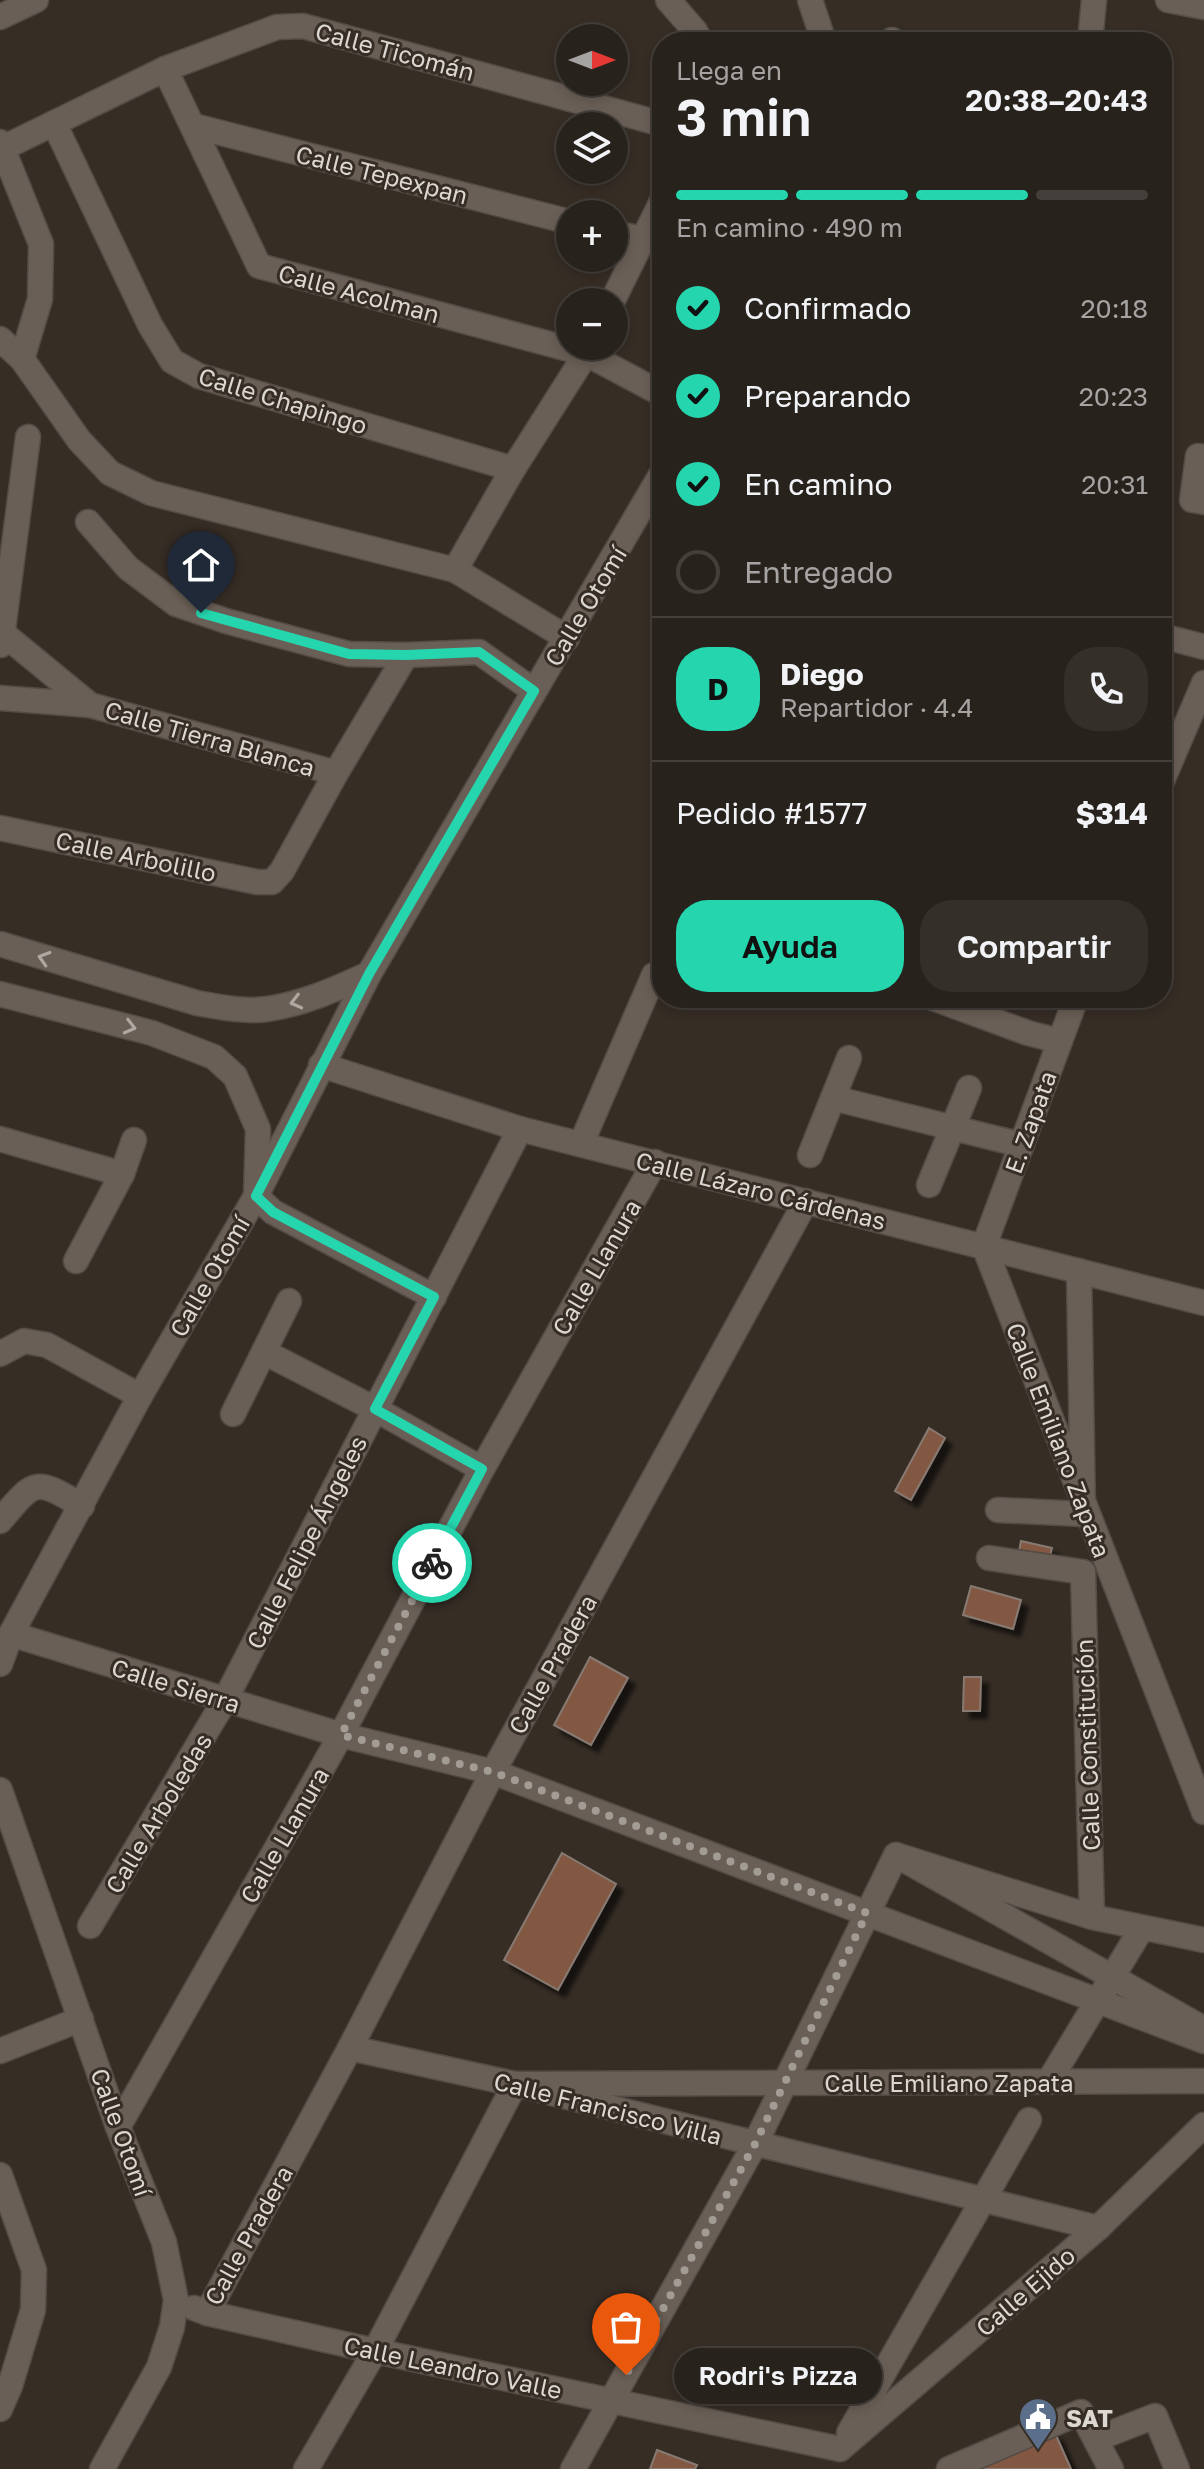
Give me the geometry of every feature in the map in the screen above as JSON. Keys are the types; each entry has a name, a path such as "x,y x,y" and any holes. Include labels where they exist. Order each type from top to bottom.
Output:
{"street":[{"path":"0,17 36,0"},
{"path":"668,0 696,32"},
{"path":"810,0 821,32"},
{"path":"1091,32 1094,0"},
{"path":"1168,0 1204,7"},
{"name":"Calle Ticomán","path":"1,145 165,69 277,27 303,26 652,121"},
{"name":"Calle Acolman","path":"165,69 259,266 556,342"},
{"name":"Calle Chapingo","path":"54,123 150,325 172,361 199,376 513,469"},
{"name":"Calle Tepexpan","path":"194,126 556,218"},
{"path":"1,145 41,244 40,299 22,359"},
{"path":"619,288 652,220"},
{"path":"628,236 642,239"},
{"path":"0,339 22,359 79,440 110,473 151,493 455,570 567,638"},
{"path":"455,570 513,469 583,360"},
{"name":"Calle Acolman","path":"606,360 652,388"},
{"path":"1,637 28,437"},
{"path":"1204,457 1198,456 1192,500 1204,502"},
{"name":"Calle Otomí","path":"0,1664 11,1634 140,1396 256,1196 369,974 652,490"},
{"path":"88,522 128,568 176,604 226,621 349,654 479,652 534,691"},
{"name":"Calle Tierra Blanca","path":"1,637 90,705"},
{"path":"1172,639 1204,647"},
{"name":"Calle Tierra Blanca","path":"0,698 90,705 336,773 406,655"},
{"path":"1172,755 1204,683"},
{"name":"Calle Arbolillo","path":"0,828 257,882 272,882 282,871 336,773"},
{"path":"0,944 197,1003 229,1009 281,1006 325,994 369,974"},
{"path":"581,1144 652,980"},
{"path":"0,994 152,1033 214,1057 235,1076 258,1129 256,1196 273,1212 434,1297"},
{"path":"962,1008 1059,1041"},
{"name":"E. Zapata","path":"984,1246 1072,1008"},
{"path":"810,1155 849,1058"},
{"name":"Calle Lázaro Cárdenas","path":"321,1065 520,1129 1204,1303"},
{"path":"929,1185 969,1088"},
{"path":"833,1098 1022,1145"},
{"name":"Calle Felipe Ángeles","path":"225,1700 520,1129"},
{"path":"0,1139 122,1174"},
{"path":"76,1261 122,1174 134,1140"},
{"name":"Calle Llanura","path":"118,2127 341,1735 482,1469 655,1162"},
{"name":"Calle Pradera","path":"176,2300 207,2313 350,2048 493,1772 806,1201"},
{"name":"Calle Emiliano Zapata","path":"984,1246 1082,1507 1204,1812"},
{"path":"998,1510 1082,1507 1079,1271"},
{"path":"233,1414 289,1301"},
{"path":"0,1354 24,1341 47,1345 140,1396"},
{"path":"264,1352 482,1469"},
{"path":"0,1521 26,1490 41,1485 53,1488 82,1506"},
{"name":"Calle Constitución","path":"989,1558 1083,1572 1092,1917"},
{"name":"Calle Sierra","path":"11,1634 341,1735 493,1772 1204,2041"},
{"name":"Calle Arboledas","path":"90,1926 225,1700"},
{"name":"Calle Otomí","path":"0,1790 118,2127 164,2242 176,2300 172,2327 159,2367 102,2469"},
{"path":"896,1855 1092,1917 1204,1940"},
{"path":"573,2469 755,2144 896,1855"},
{"path":"896,1855 1204,2029"},
{"path":"1049,2081 1142,1928"},
{"path":"0,2051 81,2019"},
{"name":"Calle Francisco Villa","path":"350,2048 515,2084 1098,2228"},
{"name":"Calle Emiliano Zapata","path":"515,2084 1204,2081"},
{"path":"306,2469 375,2351 515,2084"},
{"path":"840,2449 1029,2120"},
{"name":"Calle Ejido","path":"840,2449 1098,2228 1204,2125"},
{"path":"0,2175 34,2270 33,2310 5,2379 0,2409"},
{"name":"Calle Leandro Valle","path":"207,2313 840,2449"},
{"path":"949,2469 1081,2412 1111,2469"},
{"path":"1096,2439 1155,2416 1177,2469"}],"building":[{"path":"929,1428 945,1438 911,1500 895,1491"},
{"path":"1021,1541 1052,1548 1048,1563 1018,1557"},
{"path":"971,1586 1021,1600 1013,1629 963,1615"},
{"path":"590,1657 628,1678 591,1745 554,1725"},
{"path":"964,1677 981,1677 980,1711 963,1711"},
{"path":"562,1853 616,1884 558,1990 504,1960"},
{"name":"SAT","path":"1055,2433 1071,2469 972,2469"},
{"path":"657,2450 697,2465 695,2469 650,2469"}],"way so far":[{"path":"432,1563 341,1735 493,1772 867,1913 755,2144 626,2375"}],"place":[{"name":"Rodri's Pizza","path":"626,2375"},
{"name":"SAT","path":"1038,2451"}],"route":[{"path":"201,613 349,654 479,652 534,691 369,974 256,1196 273,1212 434,1297 375,1409 482,1469 432,1563"}]}
